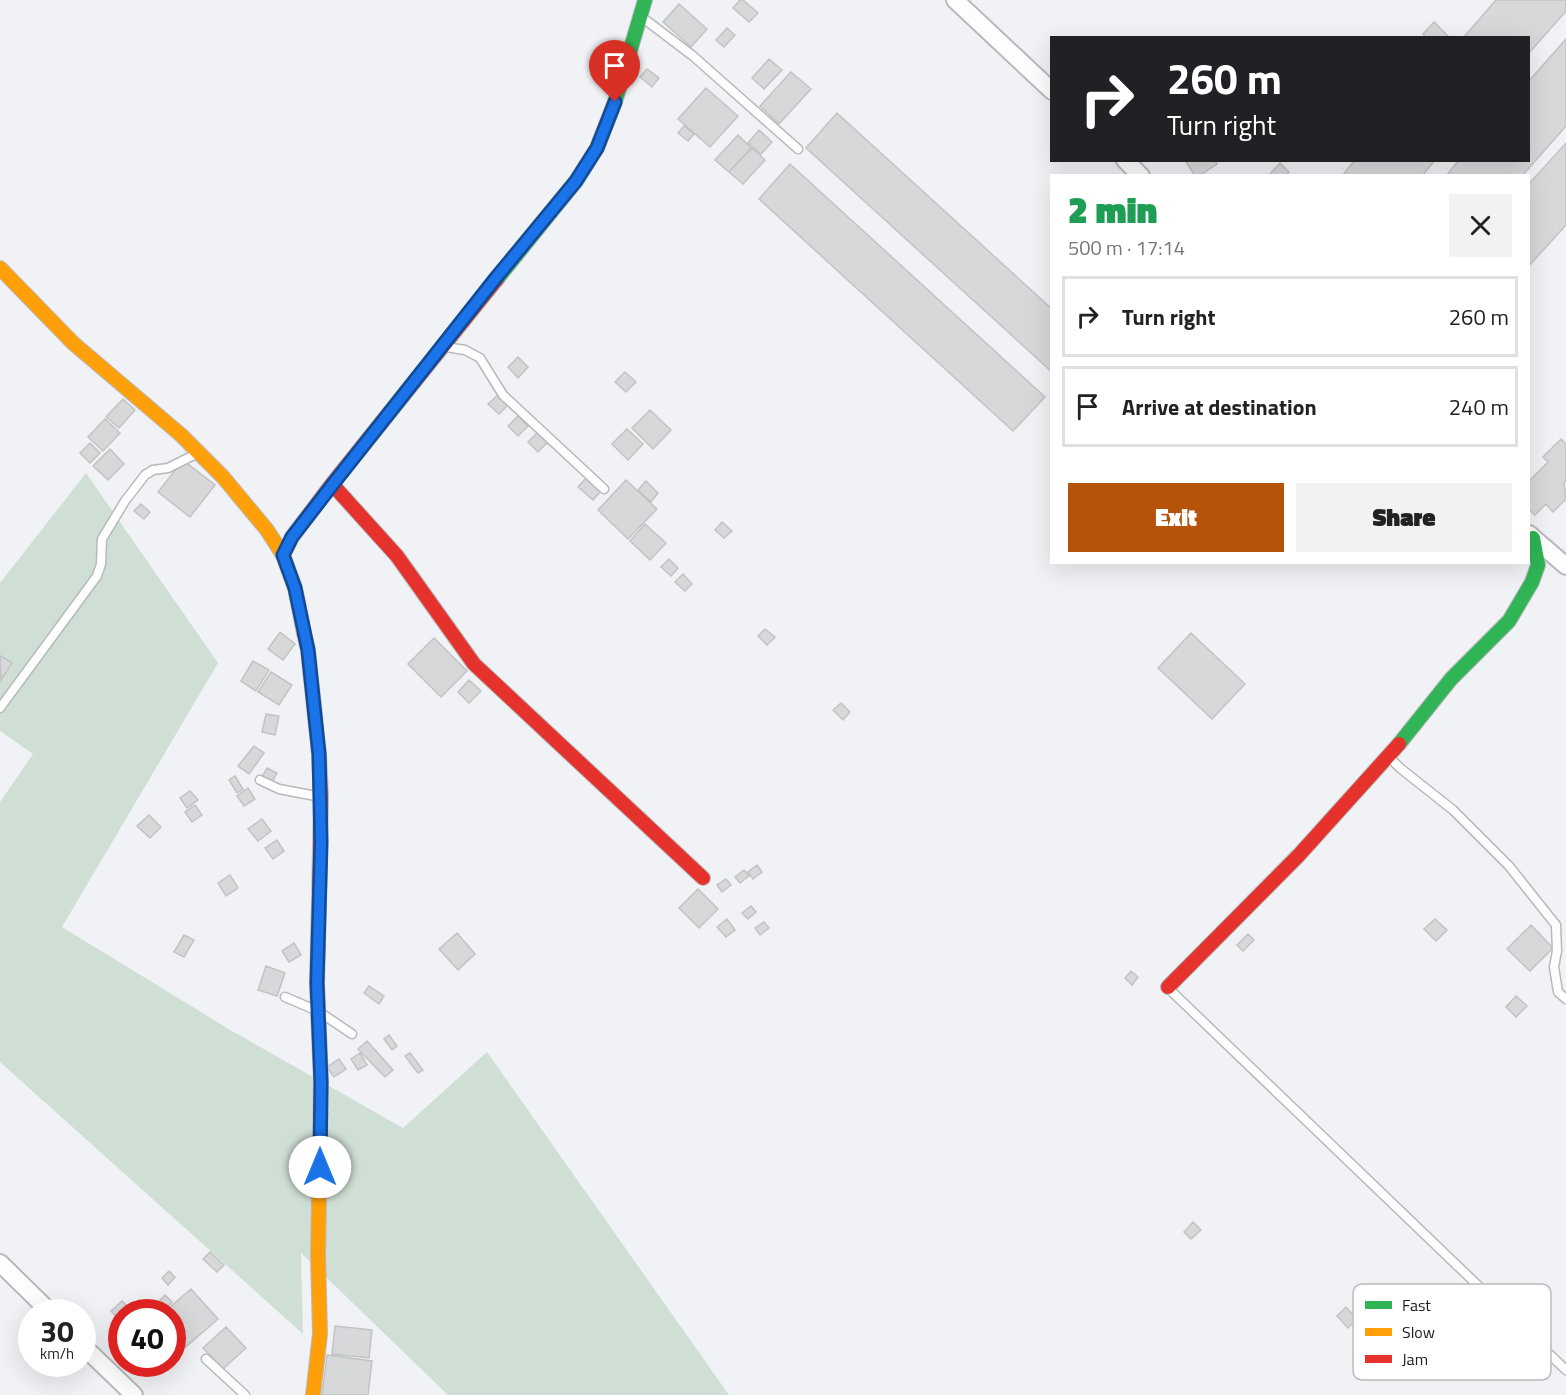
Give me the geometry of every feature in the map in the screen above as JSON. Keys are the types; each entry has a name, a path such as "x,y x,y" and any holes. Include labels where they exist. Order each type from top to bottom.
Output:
{"street":[{"path":"283,555 292,537 333,484 576,181 597,148 615,102 645,0"},
{"path":"955,0 1050,89"},
{"path":"1127,162 1139,174"},
{"path":"0,268 73,343 199,453 267,530 283,555 295,588 308,650 321,797 317,983 321,1082 318,1255 320,1334 313,1395"},
{"path":"333,484 397,556 474,664 703,878"},
{"path":"1531,536 1558,556"},
{"path":"1168,987 1299,855 1389,756 1450,679 1509,621 1532,582 1538,565 1531,536"},
{"path":"0,1263 37,1299"},
{"path":"96,1358 134,1395"}],"lane":[{"path":"640,16 693,56 798,149"},
{"path":"442,347 465,350 480,358 503,395 604,489"},
{"path":"0,708 98,576 102,539 124,501 145,475 153,470 168,468 199,453"},
{"path":"1389,756 1400,768 1453,810 1509,866 1556,925 1557,951 1554,967 1558,992 1566,999"},
{"path":"260,780 279,789 321,797"},
{"path":"1168,987 1477,1284"},
{"path":"285,997 318,1011 352,1034"},
{"path":"1551,1356 1566,1370"},
{"path":"206,1359 245,1395"}],"shaded area":[{"path":"86,473 218,663 62,927 232,1031 403,1128 487,1052 729,1395 448,1395 301,1253 303,1334 0,1062 0,802 33,754 0,731 0,583"}],"building":[{"path":"740,0 758,13 749,22 733,8"},
{"path":"1496,0 1566,0 1566,11 1530,52 1530,36 1465,36"},
{"path":"679,4 707,29 691,47 663,22"},
{"path":"1434,22 1448,36 1425,36 1423,34"},
{"path":"727,28 735,35 724,47 716,40"},
{"path":"1566,39 1566,126 1524,174 1448,174 1457,162 1530,162 1530,80"},
{"path":"769,59 782,70 764,89 752,78"},
{"path":"647,69 659,78 652,87 640,77"},
{"path":"791,72 811,89 779,124 760,106"},
{"path":"706,88 738,116 710,147 678,119"},
{"path":"837,113 1050,307 1050,370 806,148"},
{"path":"684,126 694,134 688,141 678,133"},
{"path":"759,130 772,142 761,154 748,143"},
{"path":"738,135 751,148 729,172 715,160"},
{"path":"1566,143 1566,225 1530,265 1530,183"},
{"path":"752,148 765,160 743,184 729,172"},
{"path":"1186,162 1216,162 1217,164 1202,174 1194,174"},
{"path":"1353,162 1433,162 1424,174 1344,174"},
{"path":"1280,163 1289,172 1288,174 1270,174"},
{"path":"790,164 1045,397 1013,431 759,199"},
{"path":"518,357 528,367 518,378 508,367"},
{"path":"625,372 636,382 626,392 615,382"},
{"path":"499,394 509,404 499,414 488,404"},
{"path":"123,399 135,410 119,428 106,417"},
{"path":"650,410 671,430 653,449 632,428"},
{"path":"518,416 528,426 518,436 508,426"},
{"path":"105,419 120,433 103,451 88,437"},
{"path":"627,429 643,444 628,460 612,444"},
{"path":"538,432 548,442 538,452 528,442"},
{"path":"1561,439 1566,444 1566,481 1564,483 1566,499 1553,512 1546,504 1535,515 1530,511 1530,480 1548,462 1543,457"},
{"path":"90,443 100,453 90,463 80,453"},
{"path":"110,449 124,464 108,480 93,466"},
{"path":"183,460 215,485 190,517 158,492"},
{"path":"587,477 602,490 593,500 578,487"},
{"path":"626,480 657,509 628,539 598,510"},
{"path":"646,481 658,493 651,502 638,490"},
{"path":"141,504 150,512 144,519 134,511"},
{"path":"722,522 732,531 724,538 715,530"},
{"path":"645,524 666,543 650,560 630,541"},
{"path":"669,559 678,568 671,576 661,567"},
{"path":"683,574 692,584 685,591 675,582"},
{"path":"765,629 775,637 767,645 758,636"},
{"path":"280,632 295,644 283,660 268,649"},
{"path":"1191,633 1245,684 1212,719 1158,668"},
{"path":"434,638 467,671 441,697 408,664"},
{"path":"0,657 12,663 1,680"},
{"path":"253,661 269,670 256,691 241,681"},
{"path":"271,672 292,685 279,705 258,692"},
{"path":"469,680 481,691 469,703 458,692"},
{"path":"841,703 850,712 843,720 833,710"},
{"path":"266,714 279,716 275,735 262,732"},
{"path":"254,746 264,753 249,774 238,766"},
{"path":"267,768 277,773 271,784 261,779"},
{"path":"235,776 243,789 237,793 229,780"},
{"path":"248,788 255,799 244,806 237,796"},
{"path":"190,791 198,800 187,808 180,798"},
{"path":"195,805 202,815 192,822 185,812"},
{"path":"149,815 161,827 150,838 137,826"},
{"path":"262,819 271,831 258,841 248,829"},
{"path":"277,840 284,851 273,859 265,848"},
{"path":"757,865 762,872 753,879 748,872"},
{"path":"744,870 749,876 740,883 735,877"},
{"path":"230,875 238,888 226,896 218,883"},
{"path":"726,879 731,885 722,892 717,885"},
{"path":"698,889 718,909 699,928 679,908"},
{"path":"751,906 756,912 748,919 742,913"},
{"path":"727,919 735,930 726,937 717,927"},
{"path":"1435,919 1447,930 1436,941 1424,929"},
{"path":"764,922 769,928 760,935 755,928"},
{"path":"1531,925 1553,948 1530,971 1507,949"},
{"path":"457,933 475,954 458,970 439,949"},
{"path":"1248,934 1254,940 1243,951 1237,945"},
{"path":"184,935 194,940 184,957 174,952"},
{"path":"294,943 301,955 289,962 282,951"},
{"path":"266,966 285,973 277,996 258,990"},
{"path":"1131,971 1138,977 1132,985 1125,978"},
{"path":"369,986 384,996 379,1004 364,993"},
{"path":"1516,996 1527,1006 1516,1017 1506,1007"},
{"path":"389,1035 397,1046 392,1050 384,1039"},
{"path":"367,1041 393,1070 385,1077 358,1049"},
{"path":"360,1053 367,1065 358,1070 351,1059"},
{"path":"410,1053 423,1070 418,1073 405,1056"},
{"path":"339,1059 346,1069 334,1077 327,1067"},
{"path":"1193,1222 1201,1230 1191,1239 1184,1232"},
{"path":"210,1252 224,1265 217,1272 203,1259"},
{"path":"169,1271 175,1277 168,1285 162,1278"},
{"path":"191,1289 218,1319 186,1347 186,1299 179,1299"},
{"path":"1346,1307 1353,1315 1353,1323 1348,1328 1337,1316"},
{"path":"335,1326 372,1330 369,1358 332,1354"},
{"path":"226,1327 246,1348 223,1369 203,1348"},
{"path":"327,1355 372,1361 368,1395 322,1395"}],"traffic: fast":[{"path":"497,279 576,181 597,148 615,102 645,0"},
{"path":"1399,744 1451,679 1509,621 1532,582 1538,565 1533,538"}],"traffic: slow":[{"path":"0,268 73,343 181,435 223,477 267,530 283,555 295,588 304,633"},
{"path":"313,1395 320,1334 318,1255 321,1082 317,983 319,900"}],"traffic: jam":[{"path":"283,555 292,537 332,484 497,279"},
{"path":"332,484 397,556 474,664 703,878"},
{"path":"304,633 308,650 319,754 321,797 319,900"},
{"path":"1168,987 1299,855 1399,744"}],"route":[{"path":"320,1167 321,1082 317,983 321,843 319,754 302,616 283,555 292,537 385,417 576,181 597,148 615,102"}]}
